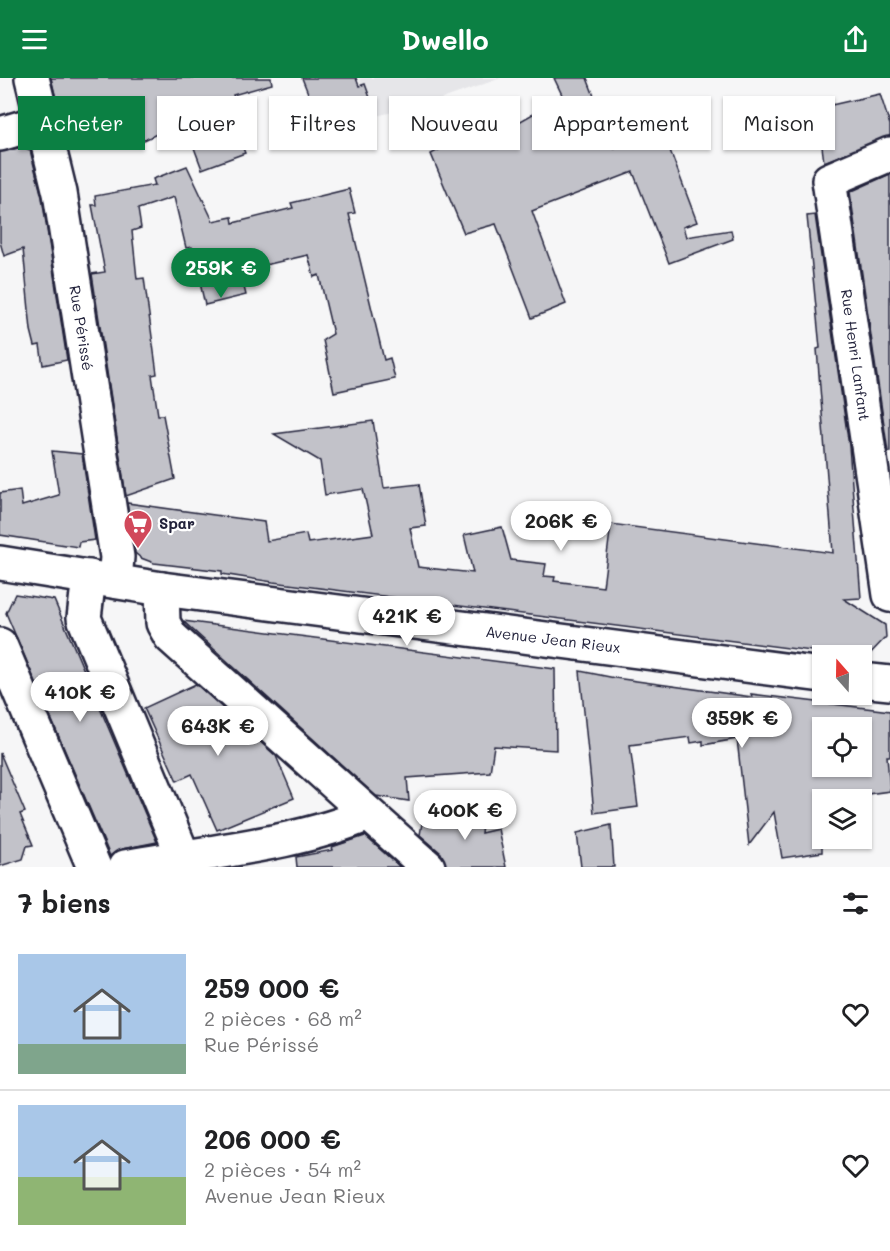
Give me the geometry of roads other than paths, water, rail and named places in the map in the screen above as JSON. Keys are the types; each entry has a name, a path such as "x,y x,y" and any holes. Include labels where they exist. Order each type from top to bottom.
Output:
{"street":[{"name":"Rue Périssé","path":"32,78 37,96"},
{"path":"0,134 18,129"},
{"name":"Rue Périssé","path":"51,150 60,192 117,557 102,579 84,618 183,856"},
{"name":"Rue Henri Lanfant","path":"890,154 829,180 890,595"},
{"name":"Avenue Jean Rieux","path":"0,563 162,589 812,674"},
{"path":"162,589 163,623 171,637 428,867"},
{"path":"0,645 94,867"},
{"path":"872,681 890,683"},
{"path":"125,867 279,840 341,825 368,814"}],"place":[{"name":"Spar","path":"138,550"}]}
